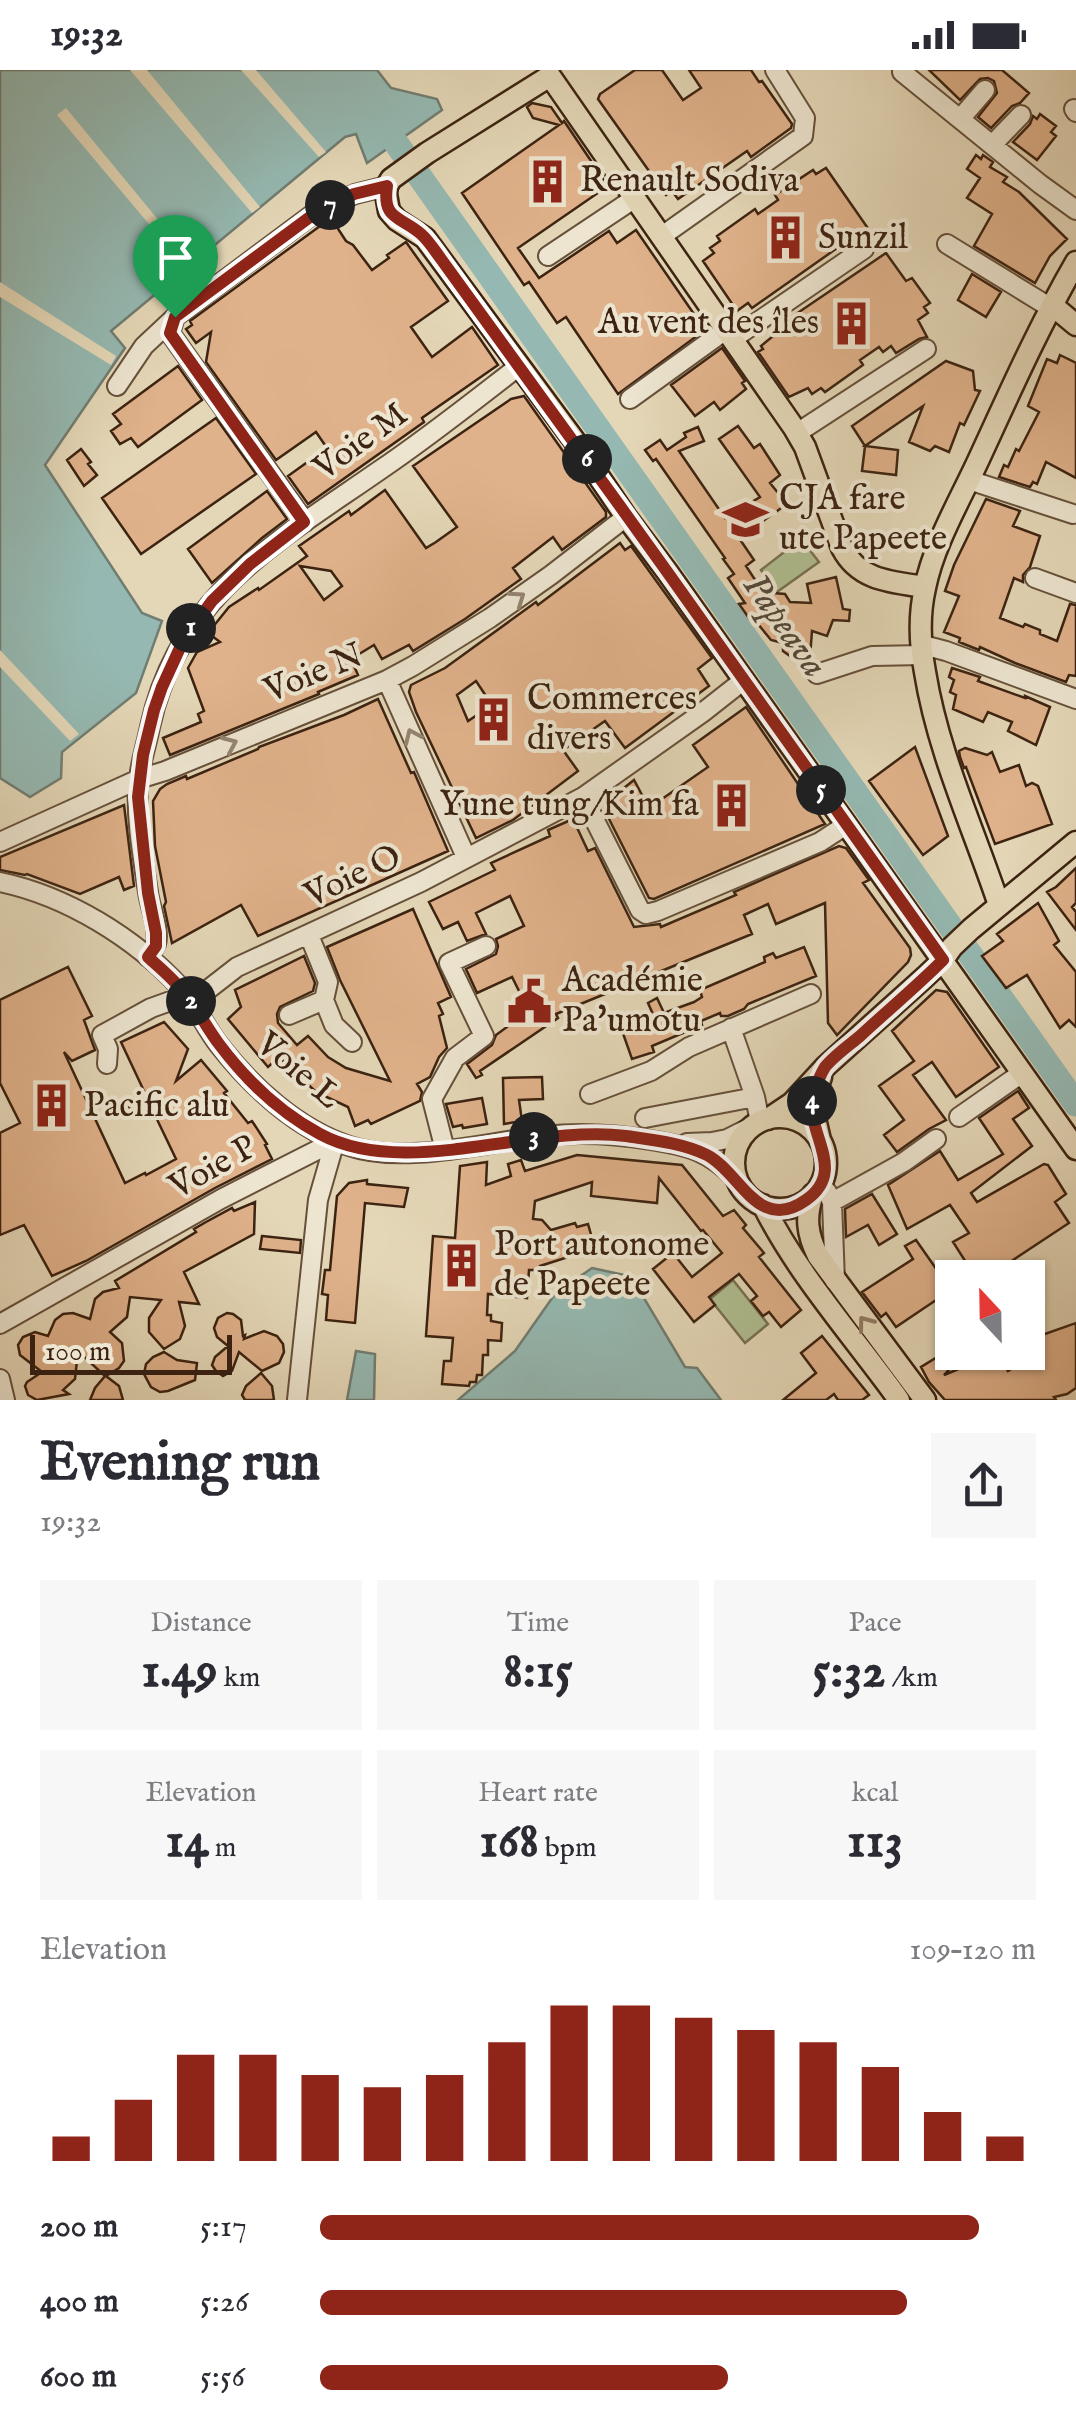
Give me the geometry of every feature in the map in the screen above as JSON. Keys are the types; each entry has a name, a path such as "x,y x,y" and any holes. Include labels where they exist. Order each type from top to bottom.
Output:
{"main road":[{"path":"925,587 868,576 853,565 842,548 798,433 635,198 554,71 393,178 386,204 392,216 425,238 574,440 846,825 947,954 1022,1073 1075,1146"},
{"path":"998,905 934,719 921,628 925,587 969,480 1076,262"},
{"path":"1052,307 1076,326"},
{"path":"822,1193 780,1208 750,1198 737,1180 734,1166 735,1153 744,1135 792,1104 826,1066 971,929 1076,842"},
{"path":"826,1066 812,1105 825,1163 822,1193 808,1214 808,1232 835,1281 925,1400"},
{"path":"760,1122 780,1117 798,1121 820,1142"},
{"path":"762,1205 799,1264 899,1400"}],"street":[{"path":"662,236 803,136 806,118 774,70"},
{"path":"902,72 1076,210"},
{"path":"960,119 985,90"},
{"path":"992,145 1021,115"},
{"path":"118,386 144,346 175,317 318,211 393,178"},
{"path":"548,256 635,198"},
{"path":"947,244 1052,307"},
{"path":"630,399 864,249"},
{"path":"175,317 170,333 304,522"},
{"path":"798,433 926,349"},
{"name":"Voie M","path":"148,957 156,946 156,933 140,831 139,779 154,710 184,639 224,586 304,522 384,468 514,370 521,370"},
{"path":"969,480 1073,514"},
{"name":"Voie N","path":"9,838 139,779 387,680 479,625 626,518"},
{"path":"1035,578 1076,593"},
{"path":"817,674 872,656 946,650 1076,699"},
{"path":"387,680 466,857"},
{"name":"Voie O","path":"107,1064 108,1049 102,1035 151,1008 189,999 237,968 421,882 583,797 744,680"},
{"path":"583,797 640,910 646,914 820,842 846,825"},
{"path":"0,823 9,838"},
{"name":"Voie L","path":"0,882 64,904 127,941 189,999 219,1045 250,1080 303,1124 352,1148 394,1153 445,1150 578,1134 686,1143"},
{"path":"309,934 328,982 324,1000 334,1025 352,1042"},
{"path":"445,1150 432,1099 455,1058 484,1036 449,963 486,946"},
{"path":"590,1094 651,1072 689,1047 812,994"},
{"path":"289,1015 324,1000"},
{"path":"686,1143 727,1139 760,1122 731,1028"},
{"path":"959,1117 1022,1073"},
{"path":"646,1118 755,1097"},
{"path":"686,1143 690,1110"},
{"path":"822,1193 904,1162 936,1139"},
{"path":"298,1400 318,1200 334,1141"},
{"name":"Voie P","path":"0,1324 221,1199 334,1141"},
{"path":"686,1143 720,1162 737,1180"},
{"path":"0,1379 5,1400"}],"green space":[{"path":"801,539 819,562 777,592 761,570"},
{"path":"733,1280 768,1324 745,1343 710,1299"}],"water":[{"path":"0,70 377,70 391,88 437,99 442,110 367,163 356,134 345,137 111,331 125,348 45,465 142,613 162,621 136,693 62,752 61,778 30,797 0,778"},
{"path":"592,1268 624,1275 638,1288 685,1367 697,1368 721,1400 458,1400 515,1351 555,1294"},
{"path":"356,1351 375,1354 374,1400 347,1400"}],"pier":[{"path":"130,70 147,70 260,207 252,213"},
{"path":"241,70 256,70 326,152 319,157"},
{"path":"66,108 193,262 186,268 57,115"},
{"path":"0,282 116,356 111,365 0,297"},
{"path":"0,650 79,734 70,741 0,667"}],"building":[{"path":"635,70 662,70 683,100 701,88 689,70 751,70 792,124 791,128 751,157 747,151 678,199 672,191 666,195 598,99"},
{"path":"929,70 1002,70 1029,93 991,128 978,117 997,93 994,81 980,79 960,100"},
{"path":"532,103 551,107 564,121 608,186 518,248 539,278 609,231 617,243 636,230 705,330 618,394 566,317 557,323 529,282 524,285 462,193 559,125 533,118 527,107"},
{"path":"1040,114 1056,126 1051,132 1056,136 1037,160 1013,142 1033,116 1037,119"},
{"path":"976,155 993,162 990,167 1007,177 1003,182 1019,192 1067,239 1050,256 1035,283 974,246 992,214 967,198 980,178 967,169"},
{"name":"Sunzil","path":"826,168 867,227 752,308 748,303 737,311 703,261 714,253 710,248 720,241 717,236 755,209 758,214 778,200 775,195 813,170 816,174"},
{"path":"331,218 372,270 406,242 448,301 411,327 432,357 472,327 498,365 308,504 288,476 327,448 316,432 276,460 206,362 211,332 196,343 186,329 192,325 190,321"},
{"name":"Au vent des îles","path":"886,253 906,281 912,278 930,303 924,307 928,313 918,320 927,337 896,353 891,346 883,352 879,347 860,360 863,365 825,392 821,388 812,394 808,388 789,397 758,352 772,337 771,331"},
{"path":"972,274 1001,292 986,317 958,300"},
{"path":"722,348 745,381 742,383 746,389 720,410 714,402 695,416 671,385"},
{"path":"1060,355 1076,363 1076,478 1046,462 1037,484 1033,482 1030,487 999,477 1016,449 1019,451 1039,412 1028,406 1047,359 1057,363"},
{"path":"946,361 973,371 975,390 980,391 964,425 960,423 949,452 935,446 930,451 909,442 923,406 865,446 852,426"},
{"path":"178,366 202,400 138,447 131,438 120,444 111,431 121,424 113,414"},
{"path":"524,396 606,517 562,550 553,537 513,568 521,579 413,651 409,645 382,659 374,645 351,659 358,675 170,755 163,738 201,722 198,714 204,711 188,668 197,652 220,642 208,633 229,607 307,556 299,546 385,490 426,548 457,527 413,466 511,399","holes":["300,566 331,571 342,586 324,600"]},
{"path":"216,418 256,474 141,554 102,498"},
{"path":"738,426 754,448 760,444 780,475 770,483 787,504 739,538 754,560 746,566 761,589 785,594 790,602 811,603 807,584 836,577 843,609 850,610 849,621 833,620 827,636 812,631 810,657 790,656 783,651 783,643 771,640 751,621 739,604 745,603 728,578 734,574 725,558 656,459 653,461 645,450 660,440 667,450 686,437 684,433 698,427 704,441 679,451 725,518 760,497 719,439"},
{"path":"865,446 898,450 896,475 862,471"},
{"path":"81,449 97,475 84,486 67,460"},
{"path":"267,491 287,519 212,583 188,549"},
{"path":"986,499 1020,511 1013,526 1040,536 1023,582 1014,578 1000,618 1040,630 1040,634 1057,641 1070,604 1076,605 1076,676 1069,675 1066,682 959,642 960,638 944,632 959,596 945,591"},
{"path":"620,543 625,550 631,546 712,658 698,669 709,686 625,748 605,721 563,750 578,771 513,820 476,838 409,692 411,685 445,668 536,602 538,605","holes":["476,681 492,705 468,721 457,695"]},
{"path":"952,668 1050,707 1036,745 1008,731 1012,722 988,712 983,722 953,709 956,695 950,692"},
{"path":"378,699 448,851 258,936 241,905 172,943 155,846 153,801 160,789"},
{"name":"Yune tung/Kim fa","path":"746,707 825,824 649,898 605,811 605,803 634,780 649,808 708,767 693,745"},
{"path":"915,747 948,836 923,855 869,781"},
{"path":"965,748 987,755 992,752 1000,772 1019,765 1026,786 1038,786 1052,824 995,844 960,757 959,751"},
{"path":"124,805 134,886 124,890 119,877 80,894 27,874 0,870 0,857"},
{"path":"573,819 588,851 595,848 634,927 661,927 839,846 846,848 869,880 863,883 910,948 911,955 837,1035 828,1023 825,903 776,924 768,904 744,915 752,934 556,1014 558,1018 480,1071 482,1075 476,1078 467,1064 492,1045 496,1035 529,1011 512,977 477,993 466,969 496,954 496,939 524,926 510,896 476,913 486,934 467,941 458,922 443,929 429,902 495,870 491,863 550,836 548,830"},
{"path":"1076,868 1076,903 1072,907 1076,912 1076,930 1047,892"},
{"path":"1038,903 1059,941 1054,945 1076,972 1076,1027 1069,1020 1060,1028 1027,975 1006,988 982,956 1003,941 997,934"},
{"path":"413,909 451,997 438,1003 447,1048 430,1077 417,1084 422,1092 420,1101 371,1124 368,1120 355,1126 348,1107 316,1092 279,1057 268,1067 228,1019 241,1007 235,990 304,956 315,983 313,991 280,1007 278,1023 297,1045 308,1036 328,1057 346,1068 390,1081 327,947"},
{"path":"804,947 816,976 728,1016 720,1013 701,1021 702,1025 652,1046 654,1052 632,1059 619,1022 652,1012 648,1003 657,998 664,1013 694,1002 702,997 700,990 765,962 764,957 773,953 776,958"},
{"path":"68,967 92,1016 84,1020 95,1050 72,1061 64,1052 125,1183 176,1159 152,1109 133,1115 127,1102 144,1091 121,1042 164,1022 188,1049 176,1081 201,1060 248,1123 252,1121 272,1159 52,1276 24,1225 0,1235 0,1133 20,1123 0,1083 0,1000"},
{"path":"936,990 947,992 999,1067 956,1097 932,1062 913,1075 946,1120 897,1152 884,1135 904,1120 879,1086 914,1061 892,1031"},
{"path":"542,1077 543,1099 519,1100 522,1121 504,1124 503,1078"},
{"path":"1018,1091 1029,1108 1013,1119 1032,1146 971,1193 977,1202 1044,1164 1066,1194 1055,1202 1069,1223 1013,1260 964,1260 953,1242 969,1233 950,1205 907,1229 888,1185 940,1151 958,1180 1003,1154 979,1118"},
{"path":"482,1098 487,1124 453,1127 446,1104"},
{"path":"577,1155 682,1165 723,1216 734,1210 764,1253 759,1257 801,1310 781,1327 769,1312 763,1316 751,1301 757,1296 739,1274 709,1297 715,1305 694,1322 653,1269 673,1253 692,1277 722,1253 659,1178 657,1203 591,1196 592,1182 535,1201 533,1219 542,1220 551,1230 575,1223 577,1227 588,1224 594,1245 540,1266 540,1270 529,1270 527,1298 488,1294 487,1315 491,1315 491,1321 502,1323 501,1341 488,1340 488,1355 483,1355 482,1375 477,1375 476,1382 469,1386 442,1384 444,1361 451,1361 453,1338 426,1336 433,1236 455,1238 460,1166 487,1162 486,1185 511,1176 508,1164 521,1160 525,1171"},
{"path":"367,1180 367,1184 408,1188 404,1207 365,1203 355,1323 326,1320 328,1295 322,1294 325,1270 330,1270 337,1196 349,1183"},
{"path":"872,1194 897,1234 879,1245 868,1225 846,1237 845,1209"},
{"path":"255,1202 254,1234 184,1272 199,1304 179,1302 185,1326 180,1339 164,1349 149,1332 149,1318 161,1300 130,1297 127,1317 110,1332 122,1343 124,1361 106,1376 119,1386 123,1400 90,1400 105,1376 78,1351 75,1379 63,1390 69,1394 37,1400 28,1395 27,1382 42,1372 20,1355 18,1345 23,1337 35,1332 48,1336 55,1320 63,1314 90,1319 95,1299 103,1292 119,1288 115,1281 206,1222 232,1208 234,1211"},
{"path":"262,1236 301,1240 300,1253 260,1249"},
{"path":"916,1240 935,1267 935,1301 896,1327 886,1313 881,1317 862,1292 913,1259 905,1246"},
{"path":"227,1313 241,1320 244,1339 264,1331 277,1336 284,1352 279,1363 262,1371 239,1352 232,1371 223,1376 216,1371 212,1365 215,1357 228,1346 217,1337 214,1328 218,1318"},
{"path":"1076,1323 1076,1388 1054,1397 1056,1400 945,1400 921,1367 935,1358 935,1370 949,1370 944,1375 956,1370 1045,1370 1045,1334"},
{"path":"822,1336 869,1395 862,1400 838,1400 834,1394 826,1400 783,1400 816,1373 801,1353"},
{"path":"164,1352 177,1360 197,1363 195,1380 168,1391 151,1387 144,1374 146,1364"},
{"path":"261,1373 272,1386 274,1400 245,1400 242,1395 246,1386"}],"waterway":[{"name":"Papeava","path":"396,143 1076,1104"}],"place":[{"name":"Renault Sodiva","path":"547,181"},
{"name":"Sunzil","path":"785,238"},
{"name":"Au vent des îles","path":"852,323"},
{"name":"CJA fare ute Papeete","path":"746,519"},
{"name":"Commerces divers","path":"494,719"},
{"name":"Yune tung/Kim fa","path":"732,805"},
{"name":"Académie Pa'umotu","path":"529,1001"},
{"name":"Pacific alu","path":"51,1106"},
{"name":"Port autonome de Papeete","path":"461,1265"}],"route":[{"path":"387,186 386,204 392,216 425,238 574,440 943,960 826,1066 812,1105 825,1170 817,1189 806,1200 790,1207 762,1205 744,1192 720,1162 703,1153 629,1136 564,1134 394,1153 352,1148 303,1124 250,1080 219,1045 182,989 148,957 156,946 156,933 138,797 143,755 162,687 184,639 224,586 304,522 170,333 175,317 318,211 354,194 387,186"}]}
